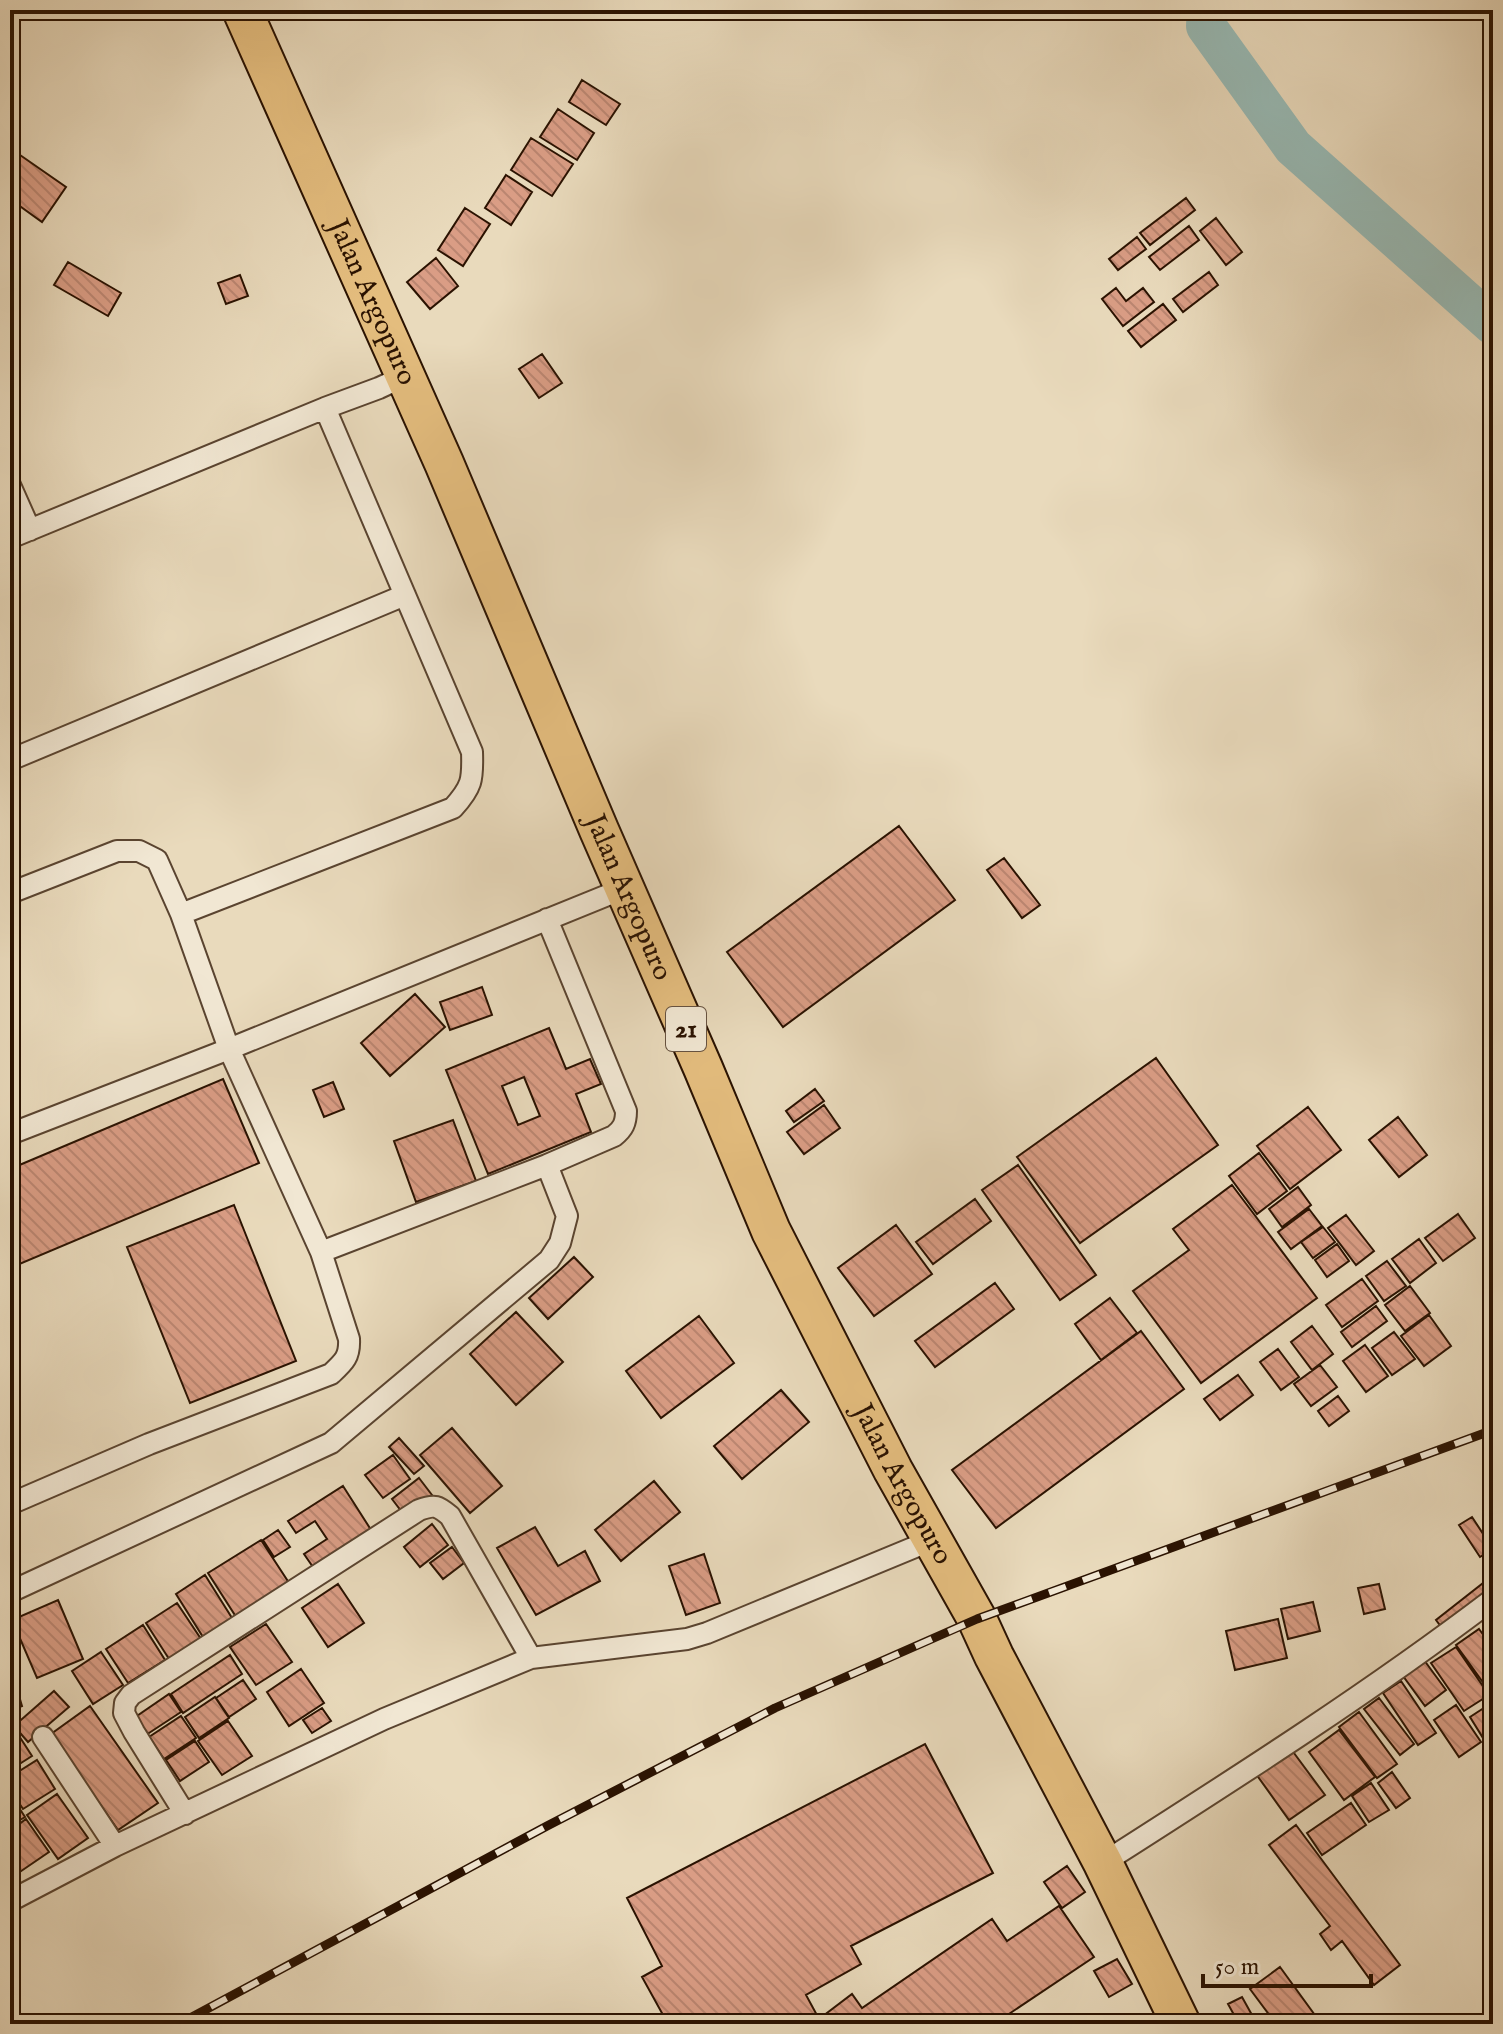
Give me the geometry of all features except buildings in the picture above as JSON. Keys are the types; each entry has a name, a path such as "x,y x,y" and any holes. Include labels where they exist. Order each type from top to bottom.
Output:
{"highway":[{"name":"Jalan Argopuro","path":"242,10 444,463 771,1231 893,1470 977,1619 1103,1863 1181,2024"}],"street":[{"path":"10,538 405,376"},
{"path":"181,914 453,808 467,793 473,773 472,752 325,408"},
{"path":"10,485 30,530"},
{"path":"10,760 405,595"},
{"path":"10,893 117,851 139,851 157,860 181,914 229,1049 321,1252 349,1339 349,1351 342,1364 331,1374 149,1444 10,1504"},
{"path":"10,1134 229,1049 625,888"},
{"path":"321,1252 547,1165 622,1130 626,1111 547,919"},
{"path":"10,1592 331,1443 549,1260 560,1243 567,1216 547,1165"},
{"path":"185,1814 124,1713 125,1703 131,1695 419,1510 439,1507 450,1516 531,1658"},
{"path":"10,1901 115,1846 384,1719 531,1658 687,1639 932,1540"},
{"path":"1103,1863 1285,1746 1422,1653 1493,1599"},
{"path":"43,1737 115,1846"}],"waterway":[{"path":"1207,10 1206,26 1293,147 1493,325"}],"railway":[{"path":"179,2024 547,1826 775,1708 977,1619 1493,1430"}]}
